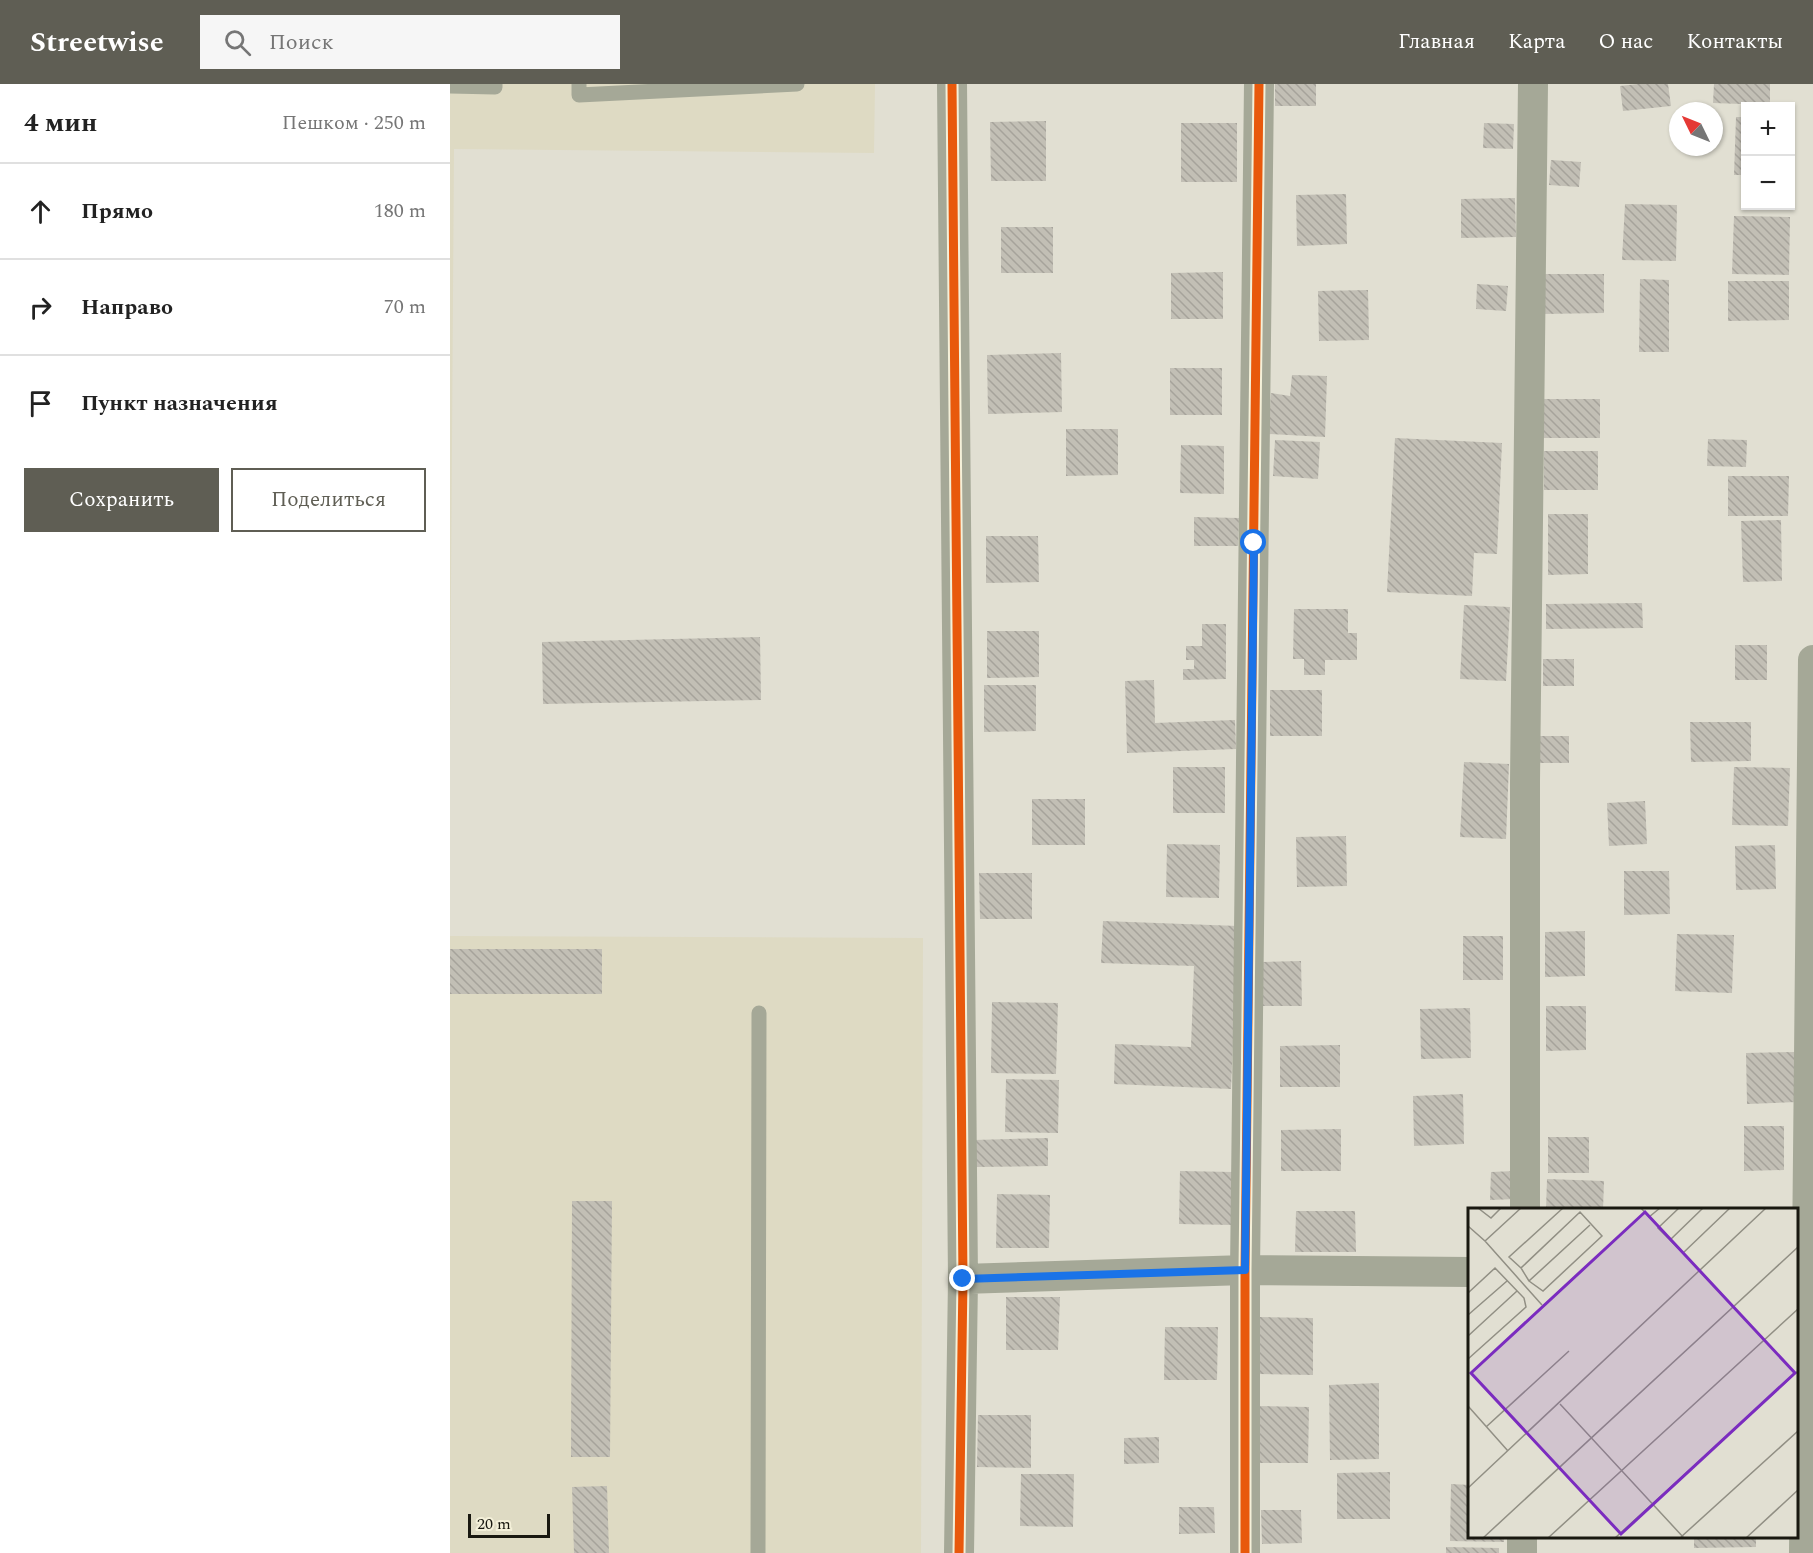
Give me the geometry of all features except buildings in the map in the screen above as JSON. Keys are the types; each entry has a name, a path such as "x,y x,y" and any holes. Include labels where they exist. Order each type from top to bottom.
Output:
{"street":[{"path":"952,84 963,1279 959,1553"},
{"path":"1245,1553 1245,1270 1258,84"},
{"path":"1525,1208 1525,781 1533,84"},
{"path":"1804,1553 1813,660"},
{"path":"963,1279 1245,1270 1468,1272"}],"lane":[{"path":"450,86 495,87 495,84"},
{"path":"579,84 579,95 685,87 797,84"},
{"path":"758,1553 759,1014"}],"shaded area":[{"path":"450,84 875,84 874,153 454,149 450,733"},
{"path":"450,936 923,938 921,1553 450,1553"}],"cycle path":[{"path":"952,84 963,1279 959,1553"},
{"path":"1245,1553 1245,1270 1259,84"}],"route":[{"path":"963,1279 1245,1270 1254,543"}]}
